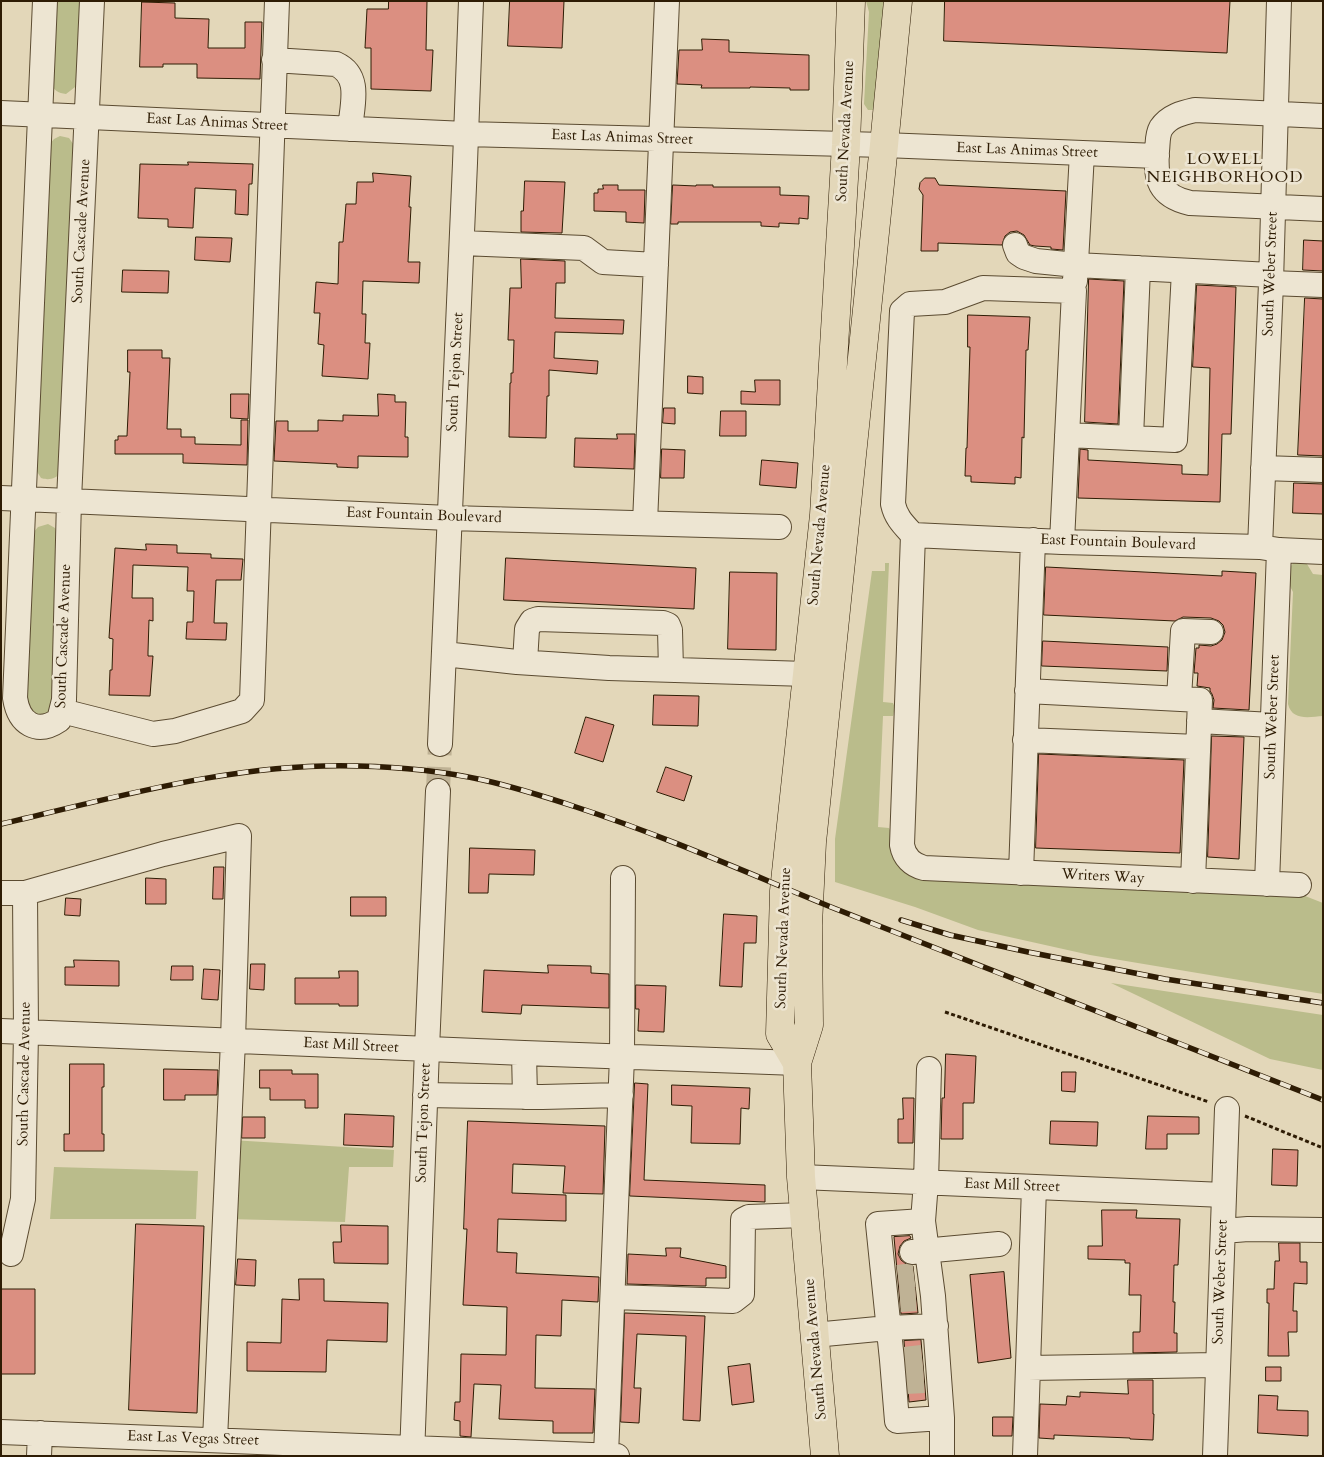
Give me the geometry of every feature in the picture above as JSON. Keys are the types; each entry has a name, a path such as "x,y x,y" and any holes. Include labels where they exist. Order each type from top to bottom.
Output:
{"main road":[{"name":"South Nevada Avenue","path":"797,1063 780,1034 784,891 824,515 846,144 851,1"},
{"name":"South Nevada Avenue","path":"825,1456 800,1177 797,1063 809,1025 808,925 812,842 898,1"}],"street":[{"name":"South Cascade Avenue","path":"45,1 15,698 17,709 26,722 32,726 39,727 52,725 60,720 64,700 69,500 92,1"},
{"path":"62,711 153,734 175,731 242,711 252,700 276,1"},
{"name":"South Tejon Street","path":"440,744 471,1"},
{"path":"645,523 667,1"},
{"name":"South Weber Street","path":"1266,884 1272,725 1270,549 1263,468 1271,279 1279,1"},
{"path":"274,60 336,64 345,68 352,80 354,90 350,129"},
{"path":"1323,116 1195,110 1184,112 1168,120 1162,128 1158,135 1157,156 1157,176 1160,185 1172,197 1180,201 1323,210"},
{"name":"East Las Animas Street","path":"1,113 466,134 884,145 1157,156"},
{"path":"1062,542 1082,153"},
{"path":"462,243 584,248 603,262 656,265"},
{"path":"1015,245 1018,253 1028,259 1076,265 1184,271 1323,284"},
{"path":"1131,438 1138,268"},
{"path":"1067,435 1175,440 1184,271"},
{"path":"913,535 900,521 895,512 894,504 902,311 910,304 945,302 983,288 1074,291"},
{"path":"1263,468 1323,470"},
{"name":"East Fountain Boulevard","path":"1,498 449,518 779,527"},
{"name":"East Fountain Boulevard","path":"913,535 1323,552"},
{"name":"Writers Way","path":"913,535 902,845 908,860 924,868 1299,885"},
{"path":"1021,873 1033,540"},
{"path":"525,662 527,629 532,621 538,619 663,623 668,625 670,630 671,670"},
{"path":"1179,698 1183,631 1211,632"},
{"path":"444,654 610,668 807,674"},
{"path":"1027,691 1200,700 1193,881"},
{"path":"1199,721 1272,725"},
{"path":"1025,740 1198,747"},
{"name":"South Tejon Street","path":"412,1452 438,791"},
{"path":"1,893 25,893 163,854 239,836 233,1041 215,1440"},
{"path":"606,1455 622,1057 623,878"},
{"name":"South Cascade Avenue","path":"11,1254 23,1199 26,1032 25,893"},
{"name":"East Mill Street","path":"1,1031 797,1063"},
{"path":"524,1053 525,1097"},
{"path":"888,1328 923,1220 929,1069"},
{"path":"425,1095 525,1097 620,1095"},
{"name":"South Weber Street","path":"1215,1456 1227,1108"},
{"name":"East Mill Street","path":"800,1177 1224,1195"},
{"path":"1025,1456 1034,1187"},
{"path":"613,1298 733,1302 742,1294 743,1220 749,1217 804,1215"},
{"path":"923,1220 878,1224 936,1326"},
{"path":"1223,1231 1248,1229 1323,1230"},
{"path":"906,1276 999,1244"},
{"path":"814,1335 888,1328 936,1326"},
{"path":"936,1326 915,1370 897,1421 942,1418"},
{"path":"888,1328 915,1370 942,1418 942,1456"},
{"path":"1028,1368 1217,1365"},
{"name":"East Las Vegas Street","path":"1,1432 39,1445 215,1440 412,1452 616,1456"}],"path":[{"path":"945,1012 1227,1108 1323,1148"}],"green space":[{"path":"54,1 81,1 79,84 66,94 57,91 51,84"},
{"path":"866,1 887,1 874,110 868,110 864,104 869,12"},
{"path":"60,136 69,138 76,148 62,473 55,478 47,479 41,478 36,470 49,145"},
{"path":"48,524 55,528 59,539 54,705 46,714 34,715 26,706 33,533 38,527"},
{"path":"1304,559 1313,574 1323,575 1323,716 1297,716 1288,704 1293,592 1288,581 1288,573 1294,562"},
{"path":"885,563 889,563 883,702 893,703 895,707 893,716 883,716 878,827 889,828 892,853 899,866 1300,894 1323,903 1323,994 1090,955 978,930 915,907 835,882 835,839 872,571 885,571"},
{"path":"1111,983 1323,1015 1323,1070 1270,1059"},
{"path":"231,1140 394,1150 393,1167 349,1167 345,1222 229,1219"},
{"path":"54,1167 198,1171 196,1219 50,1219"}],"building":[{"path":"389,1 427,1 426,50 433,50 431,91 371,89 371,48 365,48 367,9 388,9"},
{"path":"510,1 564,1 562,48 508,46"},
{"path":"945,1 1230,1 1227,53 944,41"},
{"path":"142,2 175,3 175,18 209,19 208,48 245,48 245,22 262,22 260,79 197,78 197,64 163,64 163,67 140,67"},
{"path":"702,39 729,40 729,52 809,55 809,90 750,87 701,88 702,85 677,84 679,50 702,50"},
{"path":"188,162 253,164 252,184 249,184 248,215 235,214 236,190 195,188 193,228 168,227 168,219 138,218 140,164 188,165"},
{"path":"373,173 411,176 408,262 420,262 419,283 363,281 362,314 366,314 365,343 370,343 368,379 322,376 324,345 318,344 320,313 314,313 316,282 338,284 339,242 343,242 346,204 356,204 357,182 373,182"},
{"path":"925,178 935,178 939,185 1066,191 1063,250 1030,245 1024,235 1017,231 1010,232 1005,236 1002,245 938,243 938,251 921,251 923,195 919,189 920,183"},
{"path":"525,181 565,182 562,233 521,232 521,211 523,211"},
{"path":"603,185 618,185 618,190 645,190 644,223 626,222 626,212 594,211 594,193 598,193 598,189 603,189"},
{"path":"673,185 780,187 780,195 809,196 808,219 799,218 799,224 779,223 779,227 761,226 761,222 678,222 678,224 671,224"},
{"path":"196,237 232,238 230,262 195,260"},
{"path":"1304,240 1323,241 1323,271 1303,270"},
{"path":"521,259 565,261 565,283 556,283 555,318 624,320 623,334 555,332 554,358 598,361 597,374 549,370 546,438 509,437 510,383 511,373 513,373 514,340 508,340 510,288 521,288"},
{"path":"123,270 169,271 168,293 122,292"},
{"path":"1089,279 1124,281 1118,424 1085,422"},
{"path":"1197,285 1236,287 1231,434 1222,434 1220,502 1078,498 1080,449 1088,450 1088,460 1182,465 1182,474 1208,475 1210,368 1193,367"},
{"path":"1305,298 1323,299 1323,456 1298,455"},
{"path":"968,315 1030,317 1028,350 1026,350 1021,478 1015,477 1015,484 971,482 971,476 965,476 970,347 968,347"},
{"path":"128,350 162,350 162,358 170,358 167,429 181,429 181,437 195,437 195,444 241,445 241,420 248,420 247,465 183,463 183,454 115,454 115,440 118,440 118,436 127,436 130,372 128,372"},
{"path":"688,376 703,377 703,394 688,393"},
{"path":"755,380 780,380 780,405 741,404 741,391 755,392"},
{"path":"231,394 249,394 248,419 231,418"},
{"path":"378,394 395,395 395,402 406,402 405,437 408,437 408,457 358,456 358,468 337,467 337,464 274,461 276,421 288,421 288,431 318,431 318,420 343,421 343,415 378,416"},
{"path":"664,408 675,408 675,424 663,423"},
{"path":"721,411 746,411 746,436 720,436"},
{"path":"617,434 635,434 634,469 574,467 575,438 617,439"},
{"path":"662,449 685,450 684,478 661,478"},
{"path":"762,460 798,463 796,488 760,485"},
{"path":"1294,483 1323,484 1323,514 1293,513"},
{"path":"146,544 177,545 177,553 211,554 211,558 243,559 241,580 216,580 214,623 227,623 226,640 186,639 187,622 193,622 194,591 187,591 188,567 133,565 132,598 153,598 153,621 149,620 148,652 148,656 153,656 150,696 109,695 113,639 109,638 115,548 146,550"},
{"path":"506,558 696,568 694,609 504,600"},
{"path":"1046,567 1222,576 1222,571 1256,573 1249,710 1213,708 1214,700 1210,688 1197,686 1198,673 1194,673 1196,648 1199,648 1199,645 1211,646 1222,640 1225,632 1223,625 1219,621 1211,618 1183,617 1175,621 1044,615"},
{"path":"730,572 777,573 776,650 728,649"},
{"path":"1043,641 1168,647 1167,671 1042,666"},
{"path":"654,695 699,696 698,726 653,725"},
{"path":"586,717 614,725 603,762 575,753"},
{"path":"1212,736 1244,737 1239,859 1208,857"},
{"path":"1039,754 1184,760 1180,853 1036,848"},
{"path":"666,767 692,776 684,801 657,792"},
{"path":"470,848 535,850 534,875 489,874 488,893 469,893"},
{"path":"214,867 224,867 223,899 213,899"},
{"path":"146,878 166,879 166,904 146,904"},
{"path":"351,897 386,897 386,916 351,916"},
{"path":"66,898 81,899 80,916 65,915"},
{"path":"724,914 757,916 756,943 744,943 742,987 720,986"},
{"path":"74,960 119,961 119,986 65,985 65,967 74,967"},
{"path":"251,964 265,964 264,990 250,989"},
{"path":"548,965 591,966 591,973 609,974 609,1008 522,1005 521,1014 482,1012 484,970 548,973"},
{"path":"172,966 193,966 193,980 171,980"},
{"path":"204,969 220,970 218,1000 202,999"},
{"path":"339,971 358,971 358,1006 295,1004 295,978 339,978"},
{"path":"636,985 666,986 664,1032 638,1031 639,1009 636,1009"},
{"path":"946,1054 976,1056 974,1103 963,1103 963,1139 941,1139"},
{"path":"70,1064 104,1064 102,1134 104,1134 104,1151 64,1151 64,1134 69,1134"},
{"path":"164,1069 218,1070 217,1095 185,1095 185,1100 164,1100"},
{"path":"260,1070 292,1070 292,1074 318,1074 318,1108 305,1108 305,1100 270,1100 270,1088 260,1088"},
{"path":"1062,1072 1076,1072 1075,1092 1062,1091"},
{"path":"635,1083 648,1084 644,1180 765,1185 765,1202 630,1196"},
{"path":"672,1085 750,1088 749,1109 741,1108 740,1144 691,1143 692,1106 672,1105"},
{"path":"903,1098 914,1098 913,1143 898,1143 898,1119 903,1119"},
{"path":"345,1114 394,1116 393,1147 344,1145"},
{"path":"1148,1116 1199,1117 1199,1134 1167,1134 1167,1149 1146,1149"},
{"path":"243,1117 265,1117 265,1138 242,1138"},
{"path":"468,1121 605,1126 603,1194 563,1193 565,1166 513,1164 512,1193 566,1195 566,1221 498,1219 497,1252 517,1253 516,1273 599,1277 598,1302 562,1300 561,1336 536,1335 535,1388 595,1389 593,1433 553,1433 553,1421 499,1419 501,1385 474,1384 471,1437 460,1436 460,1421 454,1420 455,1402 460,1402 461,1354 506,1355 507,1307 463,1305 467,1229 464,1229"},
{"path":"1051,1121 1098,1122 1097,1146 1050,1144"},
{"path":"1273,1149 1298,1150 1297,1186 1272,1185"},
{"path":"1102,1210 1137,1210 1136,1218 1180,1219 1178,1265 1174,1265 1173,1302 1175,1302 1174,1333 1177,1333 1177,1352 1133,1353 1133,1332 1140,1332 1141,1295 1129,1295 1130,1263 1125,1263 1125,1260 1088,1259 1088,1246 1102,1246"},
{"path":"136,1224 204,1226 197,1413 129,1410"},
{"path":"341,1225 388,1226 388,1264 334,1263 333,1242 341,1242"},
{"path":"910,1236 911,1238 904,1241 900,1246 898,1254 906,1264 913,1266 918,1313 901,1314 894,1237"},
{"path":"1279,1243 1300,1243 1300,1262 1307,1262 1307,1284 1294,1283 1293,1311 1297,1311 1297,1332 1288,1332 1289,1356 1268,1356 1269,1303 1267,1303 1267,1289 1274,1289 1275,1261 1279,1261"},
{"path":"666,1248 681,1248 680,1257 726,1266 726,1278 706,1278 706,1286 627,1284 628,1254 666,1256"},
{"path":"238,1259 256,1260 255,1286 236,1285"},
{"path":"1004,1272 1011,1358 978,1363 970,1275"},
{"path":"299,1279 324,1279 324,1301 388,1303 387,1342 327,1340 326,1372 247,1371 247,1342 281,1343 282,1299 299,1300"},
{"path":"1,1289 35,1289 35,1374 1,1374"},
{"path":"625,1313 705,1316 700,1421 683,1420 686,1336 637,1334 634,1388 641,1388 639,1423 621,1422"},
{"path":"921,1340 926,1400 909,1402 904,1341"},
{"path":"750,1364 754,1402 732,1405 728,1367"},
{"path":"1266,1367 1281,1367 1281,1381 1266,1381"},
{"path":"1128,1380 1153,1380 1153,1440 1054,1435 1054,1439 1039,1438 1040,1404 1066,1405 1067,1396 1080,1397 1080,1392 1128,1394"},
{"path":"1259,1395 1278,1396 1277,1410 1308,1411 1308,1436 1258,1433"},
{"path":"993,1417 1013,1417 1012,1436 993,1436"}],"tunnel":[{"path":"438,791 440,744"},
{"path":"898,1277 914,1275"},
{"path":"900,1300 916,1299"},
{"path":"904,1359 922,1357"},
{"path":"906,1382 924,1381"}],"railway":[{"path":"1,824 178,783 268,770 313,766 405,768 483,780 553,800 642,830 836,909 1323,1100"},
{"path":"901,920 950,935 1165,979 1323,1003"}],"district":[{"name":"LOWELL NEIGHBORHOOD","path":"1225,169"}]}
